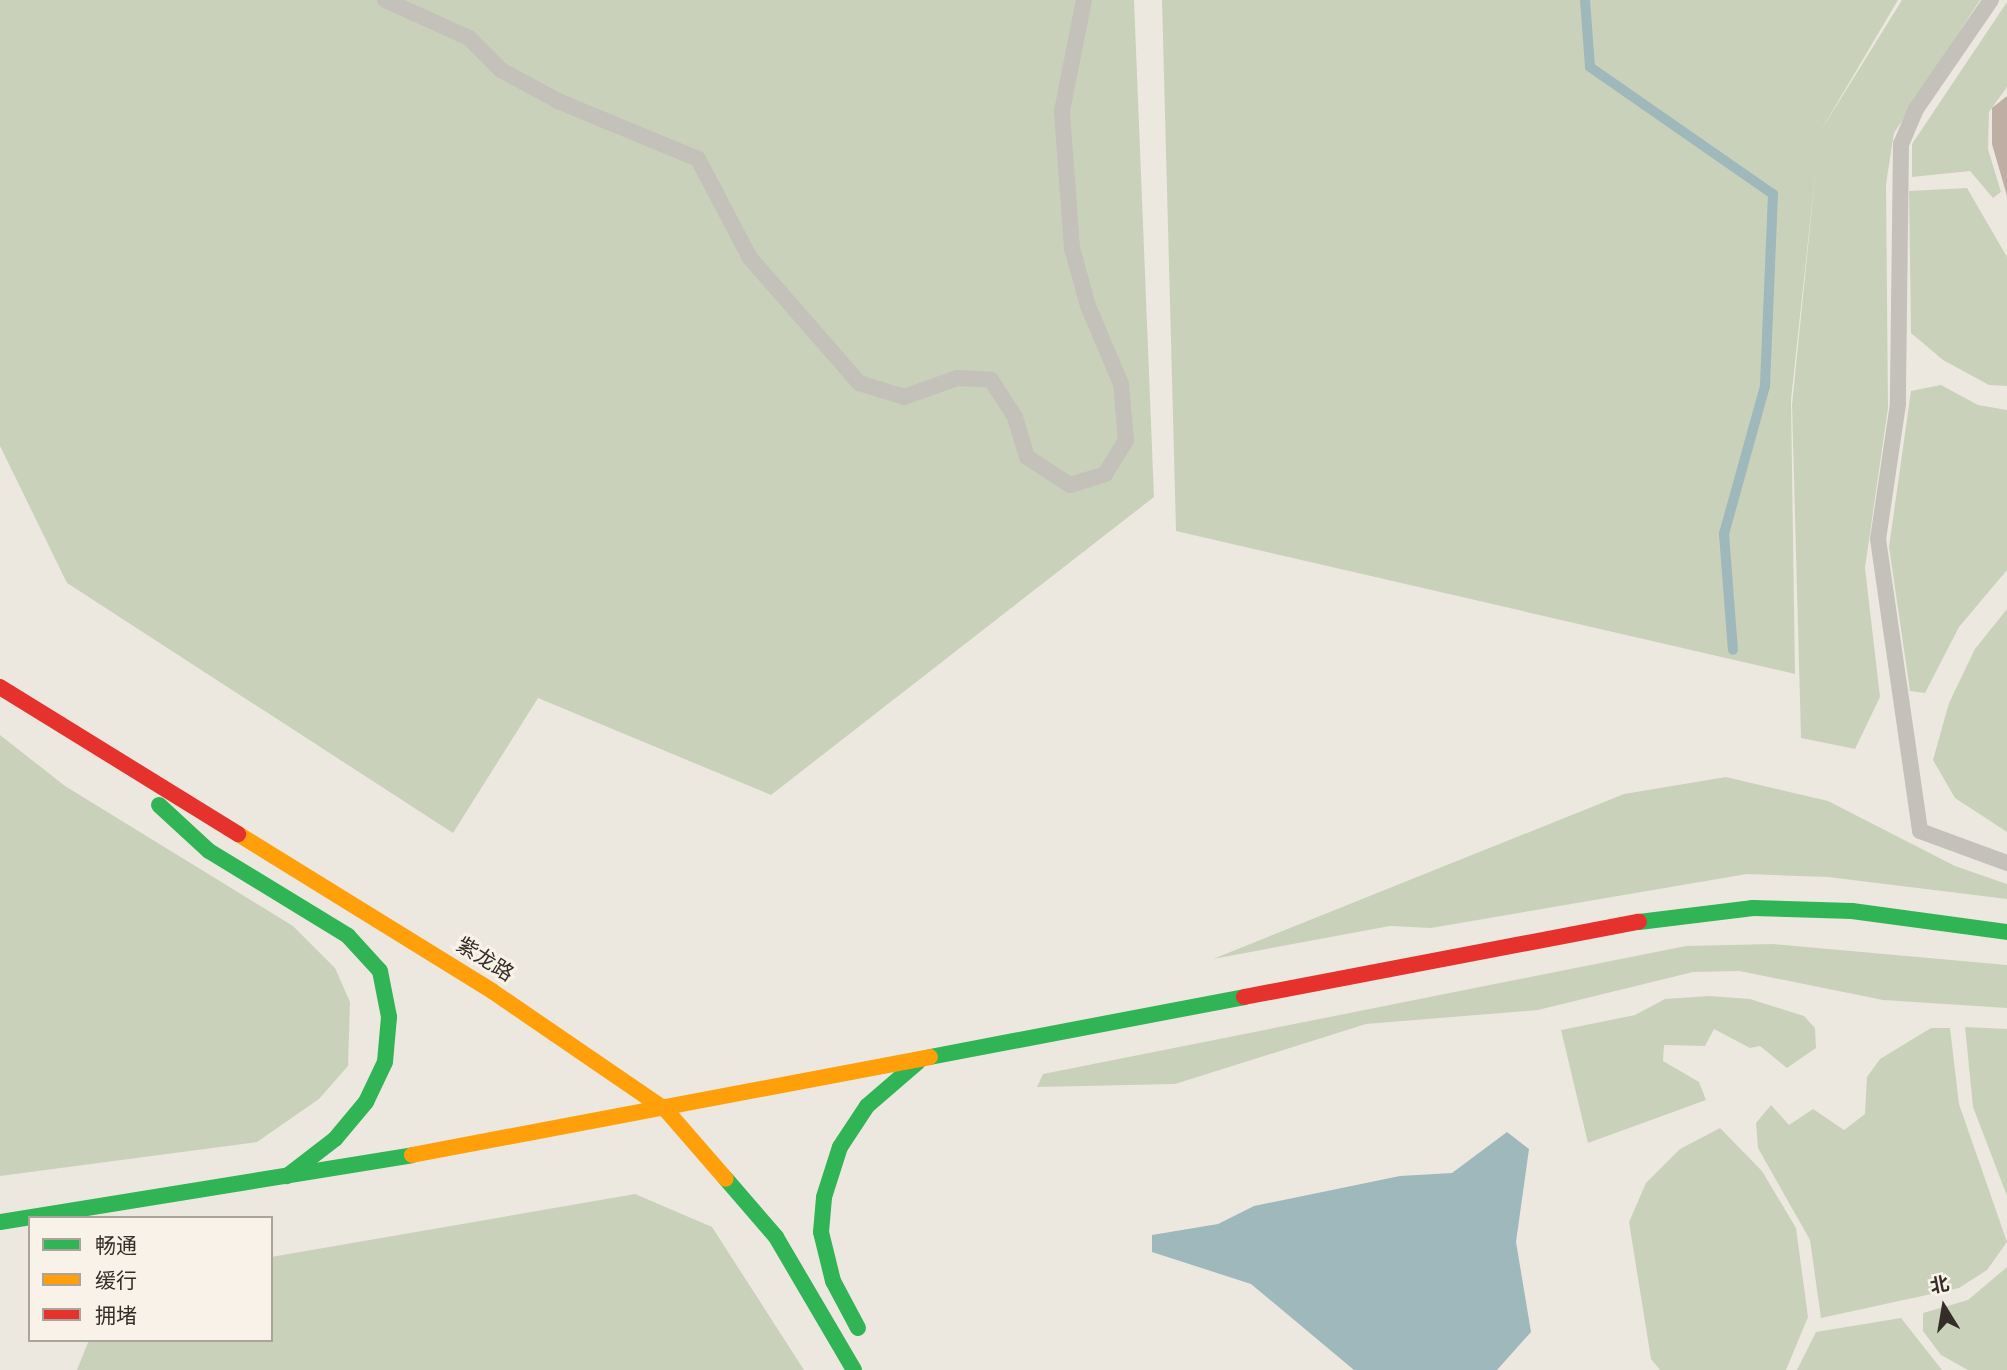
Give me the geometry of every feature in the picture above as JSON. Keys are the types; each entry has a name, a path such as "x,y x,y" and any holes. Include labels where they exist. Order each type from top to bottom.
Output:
{"street":[{"name":"紫龙路","path":"0,687 492,990 666,1110 776,1237 854,1370"},
{"path":"93,744 209,851 348,936 380,971 389,1017 385,1062 366,1102 335,1139 281,1180"},
{"path":"40,1216 281,1180 1712,913 1852,911 2007,932"},
{"path":"868,1348 833,1280 821,1232 824,1197 840,1147 867,1106 919,1061"},
{"path":"0,1222 28,1218"}],"lane":[{"path":"385,0 469,38 501,70 558,101 698,159 750,258 859,383 904,397 957,378 990,380 1014,417 1027,457 1070,485 1105,474 1126,440 1121,384 1088,306 1072,248 1062,111 1084,0"},
{"path":"1991,0 1916,108 1901,144 1898,404 1878,539 1920,831 2007,863"}],"green space":[{"path":"0,0 1134,0 1154,497 771,795 538,698 453,833 67,583 0,446"},
{"path":"1162,0 1898,0 1820,132 1902,0 1980,0 1894,133 1886,184 1888,408 1865,568 1880,697 1855,749 1801,738 1792,405 1816,167 1791,400 1795,674 1176,531"},
{"path":"2007,2 2007,87 1989,112 1988,149 2001,192 1993,198 1970,171 1912,177 1912,144"},
{"path":"1967,188 2007,257 2007,386 1989,385 1943,360 1911,333 1909,191"},
{"path":"1941,385 1978,405 2007,410 2007,570 1959,627 1925,693 1910,691 1889,547 1911,391"},
{"path":"2007,609 2007,832 1955,798 1933,760 1949,703 1975,649"},
{"path":"0,735 65,786 293,926 335,968 350,1002 348,1066 319,1099 257,1142 0,1176"},
{"path":"1726,777 1828,801 1955,866 2007,884 2007,899 1828,877 1747,874 1431,928 1390,926 1213,959 1624,794"},
{"path":"1773,944 2007,965 2007,1008 1883,1000 1739,971 1693,972 1538,1010 1366,1024 1175,1084 1037,1087 1043,1074 1686,946"},
{"path":"1709,996 1750,999 1804,1016 1815,1028 1816,1048 1787,1068 1760,1046 1750,1048 1714,1029 1705,1046 1664,1045 1663,1061 1699,1082 1706,1100 1588,1143 1561,1030 1635,1015 1665,999"},
{"path":"1965,1027 2007,1029 2007,1196 1973,1107"},
{"path":"1931,1028 1950,1028 1959,1104 2007,1242 1987,1270 1959,1288 1821,1318 1810,1240 1758,1148 1756,1123 1771,1105 1789,1125 1813,1109 1844,1130 1865,1114 1867,1077 1880,1059"},
{"path":"1720,1128 1762,1171 1796,1228 1808,1317 1786,1370 1660,1370 1651,1359 1629,1222 1646,1183 1680,1149"},
{"path":"635,1194 712,1227 804,1370 77,1370 88,1342 273,1342 273,1257"},
{"path":"2007,1267 2007,1370 1968,1370 1941,1355 1923,1331 1923,1313 1968,1300"},
{"path":"1901,1318 1942,1370 1797,1370 1816,1332"}],"water":[{"path":"1507,1132 1529,1149 1516,1242 1531,1332 1497,1370 1354,1370 1251,1284 1152,1252 1152,1235 1218,1224 1254,1206 1400,1176 1452,1173"}],"building":[{"path":"2007,96 2007,196 1992,144 1992,108"}],"waterway":[{"path":"1585,0 1590,67 1773,194 1765,386 1724,534 1733,650"}],"traffic: fast":[{"path":"159,805 209,851 348,936 380,971 389,1017 385,1062 366,1102 335,1139 287,1176"},
{"path":"1639,922 1753,908 1852,911 2007,932"},
{"path":"930,1057 1244,997"},
{"path":"858,1328 833,1281 821,1232 824,1197 840,1147 867,1106 918,1062"},
{"path":"37,1216 412,1155"},
{"path":"726,1179 776,1237 854,1370"},
{"path":"0,1222 28,1217"}],"traffic: slow":[{"path":"238,834 492,991 666,1110 726,1179"},
{"path":"412,1155 930,1057"}],"traffic: jam":[{"path":"0,687 238,834"},
{"path":"1244,997 1639,922"}]}
